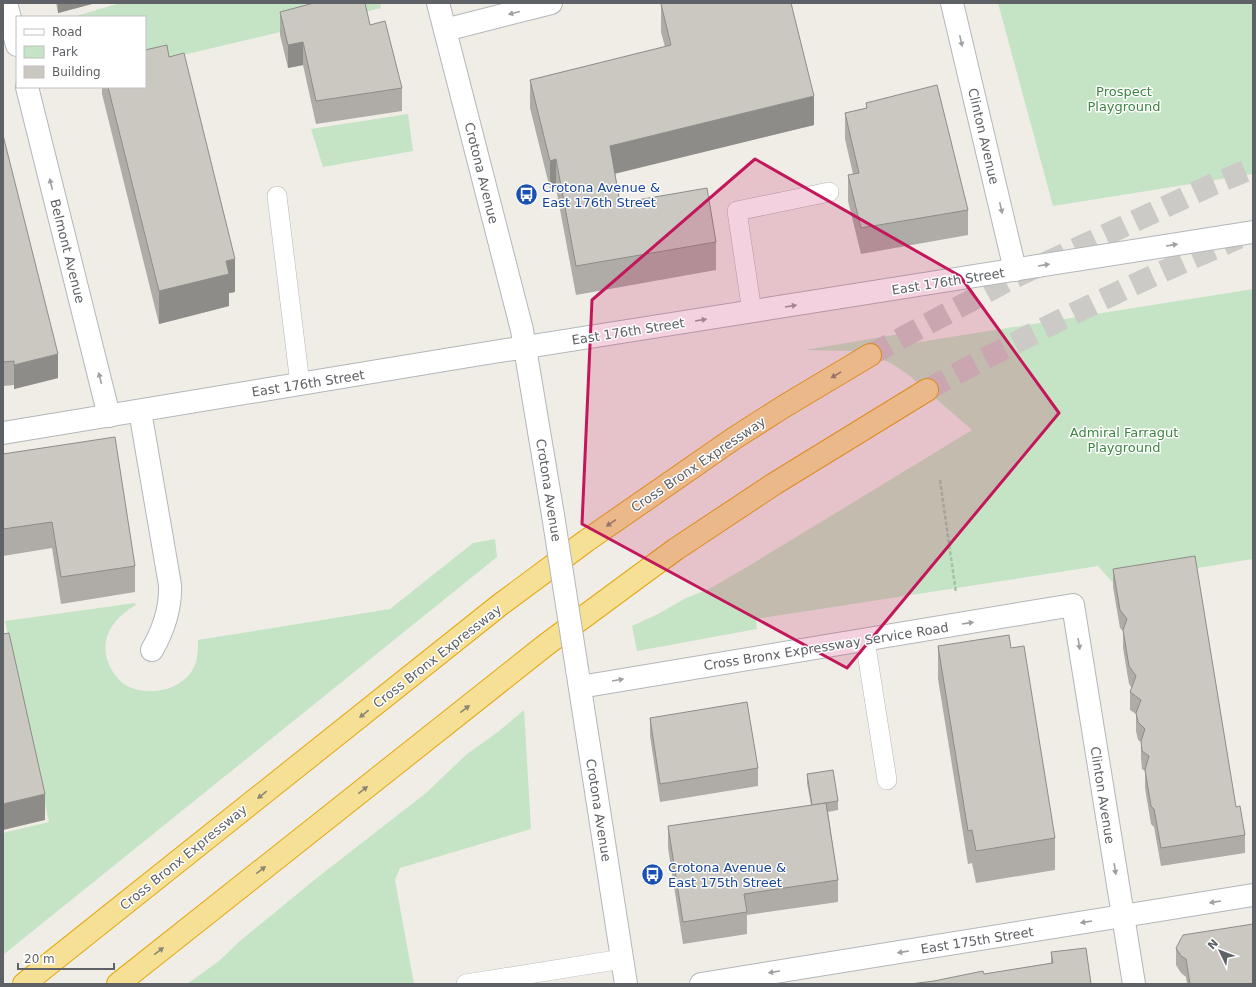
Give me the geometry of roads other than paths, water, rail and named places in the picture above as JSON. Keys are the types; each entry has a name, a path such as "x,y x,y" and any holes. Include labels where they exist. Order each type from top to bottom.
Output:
{"highway":[{"name":"Cross Bronx Expressway","path":"24,984 501,604 586,541 733,439 870,355"},
{"path":"118,984 540,649 631,582 774,484 927,390"}],"street":[{"path":"6,3 16,41"},
{"name":"Crotona Avenue","path":"438,3 518,312 525,348 553,515 626,984"},
{"path":"445,30 551,3"},
{"name":"Clinton Avenue","path":"952,3 1015,270"},
{"name":"Belmont Avenue","path":"27,88 109,416"},
{"name":"East 176th Street","path":"3,433 300,384 1253,232"},
{"path":"140,411 170,585 170,600 166,619 161,633 152,650"},
{"name":"Clinton Avenue","path":"1073,605 1134,984"},
{"name":"Cross Bronx Expressway Service Road","path":"578,678 865,640 1073,605"},
{"name":"East 175th Street","path":"701,984 1253,895"}],"lane":[{"path":"752,312 737,211 828,192"},
{"path":"277,196 300,384"},
{"path":"865,640 887,780"},
{"path":"466,984 622,959"}],"tunnel":[{"path":"870,355 1011,279 1214,184 1253,168"},
{"path":"927,390 1003,349 1081,310 1239,238"}],"place":[{"name":"Crotona Avenue & East 176th Street","path":"527,194"},
{"name":"Crotona Avenue & East 175th Street","path":"653,874"}],"park label":[{"name":"Prospect Playground","path":"1124,98"},
{"name":"Admiral Farragut Playground","path":"1124,440"}]}
